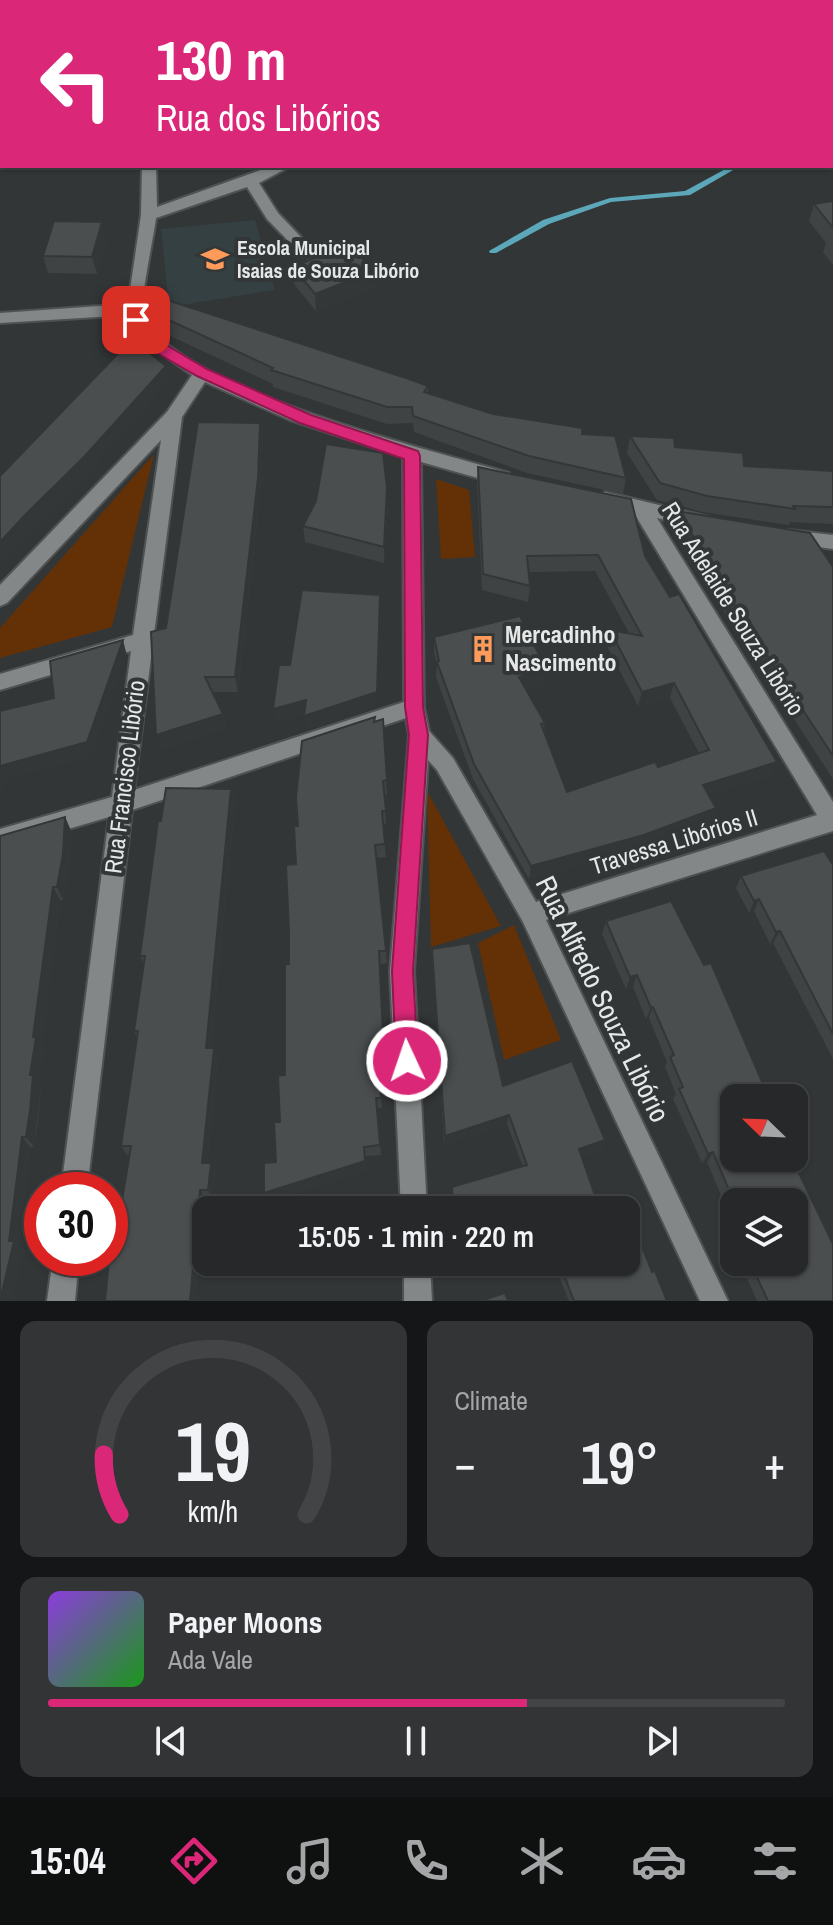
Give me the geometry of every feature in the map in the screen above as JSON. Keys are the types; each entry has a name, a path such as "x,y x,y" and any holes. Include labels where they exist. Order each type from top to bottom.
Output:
{"street":[{"path":"149,168 149,215 135,309 142,331 157,346 202,373 306,419 412,456 515,481"},
{"path":"149,215 251,181 280,168"},
{"path":"251,181 272,216 308,253"},
{"path":"0,318 135,309"},
{"name":"Rua Francisco Libório","path":"76,1172 173,416 202,373"},
{"path":"0,598 173,416"},
{"path":"412,456 414,707 419,735 402,971 413,1196"},
{"path":"592,496 716,525"},
{"name":"Rua Adelaide Souza Libório","path":"639,505 833,820"},
{"path":"771,534 833,542"},
{"path":"0,682 142,640"},
{"path":"0,839 121,804 414,707"},
{"name":"Rua Alfredo Souza Libório","path":"419,735 445,764 531,914 714,1301"},
{"name":"Travessa Libórios II","path":"531,914 833,820"},
{"path":"61,1301 64,1276"},
{"path":"417,1276 418,1301"}],"shaded area":[{"name":"Escola Municipal Isaias de Souza Libório","path":"255,220 275,290 169,307 161,229"},
{"path":"154,454 112,627 0,658 0,628"},
{"path":"436,479 469,490 475,557 441,559"},
{"path":"427,791 501,926 431,947"},
{"path":"514,925 561,1040 504,1060 478,943"}],"building":[{"path":"833,201 833,228 814,204"},
{"path":"54,221 102,222 92,257 43,256"},
{"path":"348,246 376,270 315,294 293,267 326,253 328,255"},
{"path":"167,300 409,379 428,386 424,392 493,414 582,428 582,434 615,436 626,478 529,456 413,416 412,407 387,407 271,370 273,368 160,316"},
{"path":"132,339 166,366 84,457 0,542 0,476"},
{"path":"198,422 260,423 258,478 235,677 205,677 223,714 156,735 151,632 166,628"},
{"path":"630,436 674,438 675,447 743,453 744,466 833,471 833,507 793,506 795,509 707,496 660,483"},
{"path":"326,444 383,453 387,488 384,547 303,526 316,501"},
{"path":"478,467 631,499 645,556 670,597 679,594 777,762 703,785 716,808 644,835 531,866 474,764 437,662 434,637 520,616 546,669 519,677 545,723 541,724 567,792 655,762 658,767 709,750 674,683 642,692 610,630 642,636 598,555 527,556 530,586 483,574"},
{"path":"677,511 810,533 833,567 833,756 720,583 723,582"},
{"path":"302,590 380,595 377,692 304,716 306,700 273,709 279,665 290,665"},
{"path":"123,640 87,742 0,766 0,711 54,698 50,661"},
{"path":"375,717 374,722 383,719 387,780 383,781 386,811 382,811 385,844 375,845 386,951 379,951 384,1056 378,1057 381,1098 376,1098 380,1145 364,1147 365,1161 264,1193 264,1163 276,1162 274,1122 280,1122 278,1076 285,1075 285,964 289,964 286,865 296,864 294,826 298,826 296,797 302,741"},
{"path":"166,788 231,789 206,1048 214,1048 202,1163 211,1163 208,1190 200,1190 199,1196 192,1196 190,1301 105,1301 108,1276 128,1276 127,1172 131,1146 121,1146 138,1031 134,1031 145,956 140,956 158,821 161,821"},
{"path":"65,817 63,854 57,887 53,887 33,1037 36,1037 30,1075 33,1075 30,1111 26,1137 22,1137 9,1241 14,1241 0,1301 0,836"},
{"path":"824,851 833,865 833,1034 780,931 776,932 759,899 754,901 741,876"},
{"path":"671,901 704,965 711,963 763,1084 720,1084 720,1169 713,1152 708,1154 679,1089 683,1087 670,1057 674,1055 653,1007 637,975 630,977 606,921"},
{"path":"470,943 503,1086 572,1061 605,1140 579,1149 595,1196 452,1196 452,1187 527,1165 509,1115 445,1136 432,949"},
{"path":"721,1172 798,1172 806,1188 728,1188"},
{"path":"808,1192 833,1244 833,1301 768,1301 756,1276 808,1276"},
{"path":"640,1242 667,1301 574,1301 564,1276 640,1276"},
{"path":"505,1293 508,1301 480,1301"}],"waterway":[{"path":"493,251 546,222 610,200 687,193 732,168"}],"place":[{"name":"Escola Municipal Isaias de Souza Libório","path":"215,259"},
{"name":"Mercadinho Nascimento","path":"483,649"}],"route":[{"path":"136,320 157,346 202,373 306,419 412,456 414,707 419,735 402,971 407,1061"}]}
